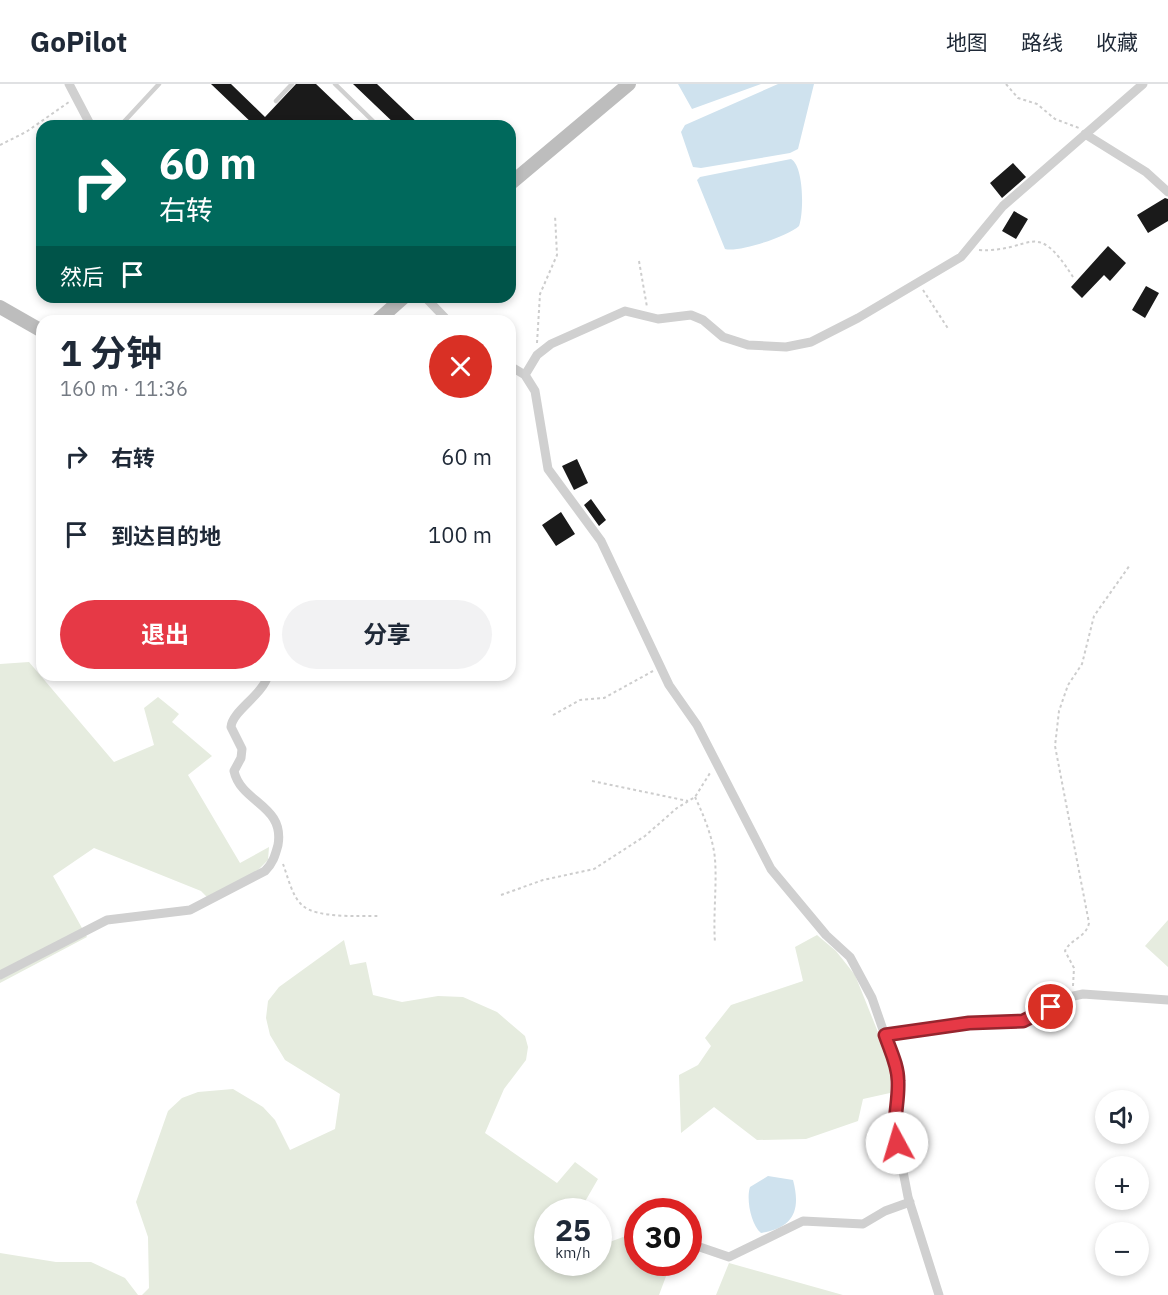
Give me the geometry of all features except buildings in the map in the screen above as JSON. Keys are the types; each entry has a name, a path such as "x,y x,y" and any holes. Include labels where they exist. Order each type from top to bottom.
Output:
{"street":[{"path":"69,84 88,120"},
{"path":"516,179 629,84"},
{"path":"525,375 537,355 576,330 624,311 658,319 691,315 735,342 748,345 786,347 811,342 858,318 961,257 1003,206 1143,84"},
{"path":"1085,134 1146,172 1168,192"},
{"path":"430,303 442,315"},
{"path":"0,307 36,328"},
{"path":"516,370 531,382 538,401 548,469 600,541 660,668 716,761 771,869 858,969 897,1070 894,1125 910,1202 939,1295"},
{"path":"0,975 107,920 176,913 199,906 266,871 272,864 279,834 275,820 235,776 234,771 241,758 242,749 231,727 234,718 260,691 265,681"},
{"path":"885,1035 969,1023 1023,1021 1069,997 1083,994 1168,1000"},
{"path":"702,1248 729,1257 804,1221 863,1224 885,1211 910,1202"}],"lane":[{"path":"126,120 159,84"},
{"path":"276,101 292,84"},
{"path":"335,84 372,120"}],"path":[{"path":"1006,84 1018,98 1037,104 1055,119 1078,128 1085,134"},
{"path":"44,120 76,98"},
{"path":"0,145 36,125"},
{"path":"537,355 540,294 557,255 555,215"},
{"path":"970,248 994,250 1031,241 1041,242 1057,252 1073,278"},
{"path":"639,261 648,316"},
{"path":"918,282 949,330"},
{"path":"1069,997 1075,982 1075,973 1065,951 1086,932 1089,923 1055,746 1056,721 1068,685 1082,664 1094,616 1130,565"},
{"path":"553,715 580,700 604,698 660,668"},
{"path":"501,895 543,880 594,869 645,836 695,797 716,761"},
{"path":"592,781 688,801"},
{"path":"695,797 704,818 715,859 713,908 715,943"},
{"path":"277,848 296,896 305,908 341,916 378,916"}],"shaded area":[{"path":"29,662 36,670 36,681 45,681 114,762 154,745 144,708 158,697 179,714 172,722 212,756 188,775 240,863 269,847 268,860 256,872 207,897 201,891 94,848 53,876 87,937 0,983 0,664"},
{"path":"1168,920 1168,967 1145,946"},
{"path":"817,935 836,951 855,975 890,1062 890,1093 863,1099 858,1121 806,1139 757,1140 714,1107 681,1133 679,1075 698,1065 711,1046 705,1038 731,1005 803,981 795,947"},
{"path":"344,940 350,965 366,962 373,995 402,1002 438,996 463,997 497,1012 525,1036 528,1047 526,1060 504,1089 485,1133 557,1183 575,1162 598,1179 587,1198 534,1198 534,1276 612,1276 612,1241 623,1237 624,1276 666,1276 659,1295 142,1295 149,1288 148,1237 136,1202 168,1111 182,1098 198,1092 233,1089 263,1107 275,1120 290,1150 335,1129 340,1094 285,1060 270,1035 266,1018 268,1001 279,987"},
{"path":"0,1253 56,1262 91,1262 125,1278 138,1295 0,1295"},
{"path":"729,1263 843,1295 716,1295"}],"water":[{"path":"678,84 761,84 692,109"},
{"path":"778,84 814,84 798,149 790,153 701,168 693,167 681,132 685,125"},
{"path":"791,159 795,163 801,180 802,201 799,226 763,243 732,250 725,249 697,180 700,177"},
{"path":"768,1176 793,1180 795,1209 788,1222 781,1227 761,1233 752,1218 749,1192 750,1187"}],"route":[{"path":"897,1143 894,1125 898,1094 897,1070 885,1035 969,1023 1023,1021 1051,1007"}]}
